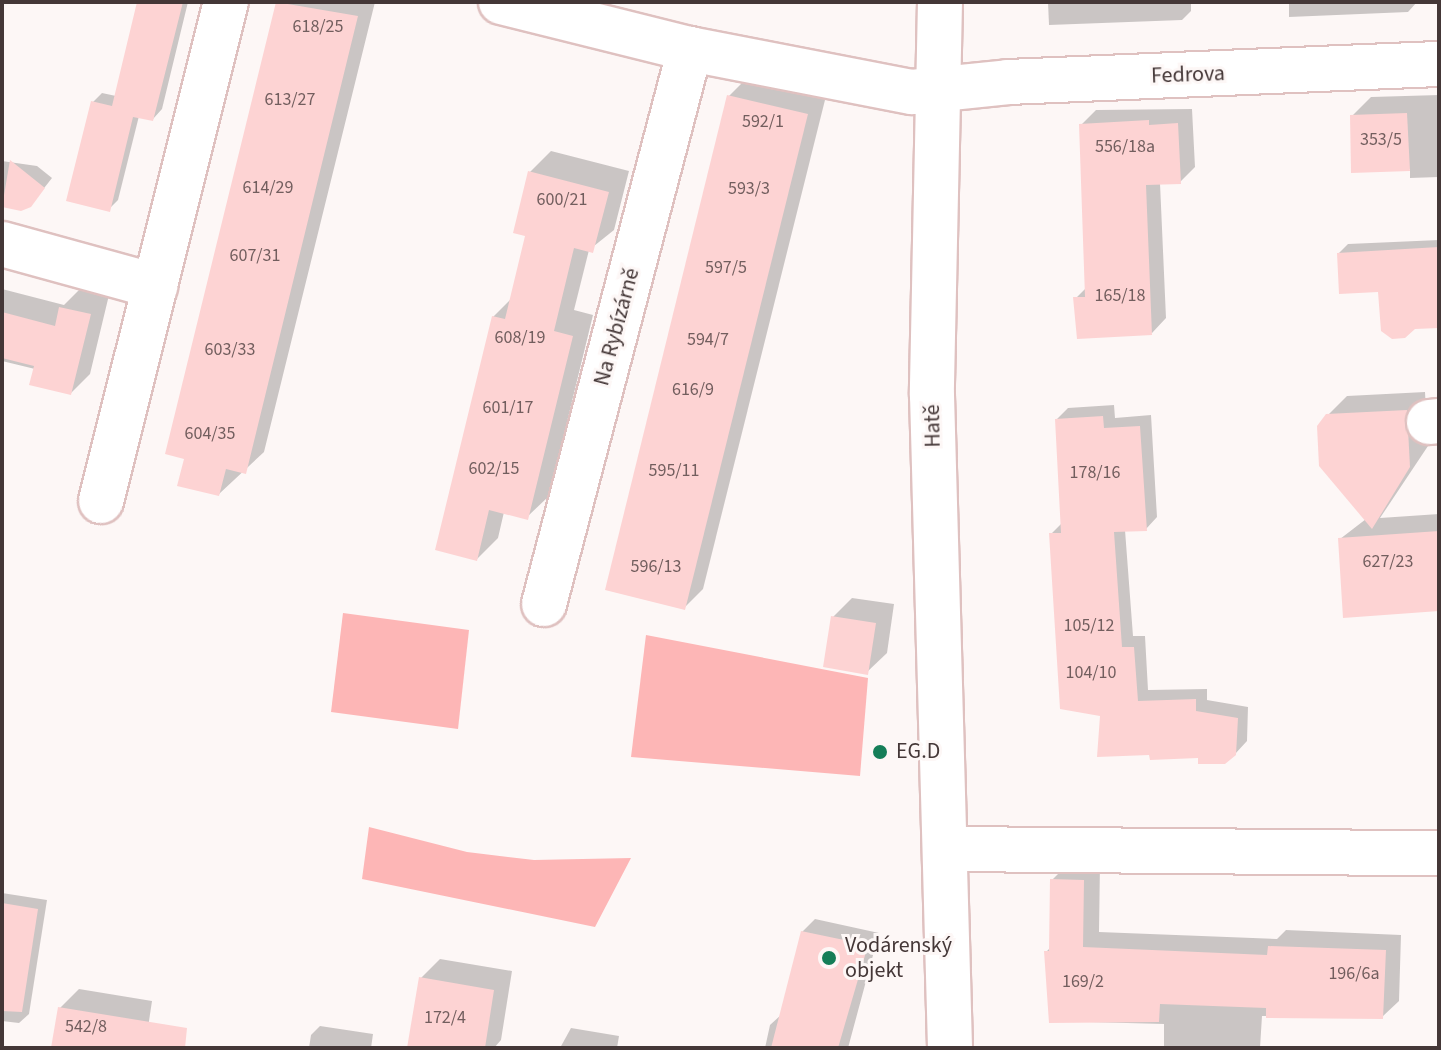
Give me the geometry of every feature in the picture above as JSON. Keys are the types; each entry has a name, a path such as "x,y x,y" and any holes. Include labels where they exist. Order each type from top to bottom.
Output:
{"street":[{"path":"101,501 226,2"},
{"path":"501,2 690,49 912,92 937,91"},
{"name":"Hatě","path":"940,2 932,395 948,849 950,1048"},
{"name":"Na Rybízárně","path":"544,604 690,49"},
{"name":"Fedrova","path":"937,91 1008,82 1439,64"},
{"path":"2,244 155,286"},
{"path":"948,849 1439,853"}],"shaded area":[{"path":"343,613 469,630 458,729 331,712"},
{"path":"646,635 868,678 860,776 631,757"},
{"path":"369,827 467,852 534,860 631,858 595,927 362,879"}],"building":[{"path":"137,2 183,2 153,121 133,117 110,212 66,201 91,101 112,106"},
{"path":"276,2 358,16 246,474 226,469 219,496 177,486 184,459 165,454"},
{"path":"727,95 808,114 685,610 605,590"},
{"path":"1407,113 1410,171 1351,173 1350,115"},
{"path":"1149,120 1149,125 1178,123 1181,184 1146,185 1152,335 1077,339 1073,297 1085,297 1079,124"},
{"path":"10,160 45,188 31,207 21,211 2,207"},
{"path":"528,171 609,192 593,253 574,248 554,331 573,336 528,520 489,510 477,561 435,550 492,316 505,319 525,236 513,233"},
{"path":"1439,247 1439,328 1415,329 1405,338 1392,339 1381,331 1378,292 1339,294 1337,253"},
{"path":"59,307 91,314 71,395 29,385 34,366 2,358 2,312 55,326"},
{"path":"1407,410 1410,467 1372,529 1319,466 1317,426 1326,414"},
{"path":"1103,416 1104,428 1140,426 1147,531 1114,532 1122,647 1134,647 1138,701 1196,699 1196,711 1238,718 1236,755 1225,764 1198,764 1198,758 1150,760 1149,755 1097,757 1100,716 1060,709 1049,533 1061,533 1055,419"},
{"path":"1439,531 1439,611 1343,618 1338,538"},
{"path":"831,616 876,623 868,675 823,667"},
{"path":"1050,879 1084,880 1083,947 1267,955 1268,946 1386,950 1383,1019 1266,1018 1266,1008 1160,1004 1159,1022 1049,1023 1044,951 1049,951"},
{"path":"2,903 38,909 22,1012 2,1011"},
{"path":"801,931 868,945 838,1048 771,1048"},
{"path":"419,977 494,990 485,1048 407,1048"},
{"path":"58,1007 187,1028 185,1048 51,1048"}],"place":[{"name":"EG.D","path":"880,752"},
{"name":"Vodárenský objekt","path":"829,958"}]}
